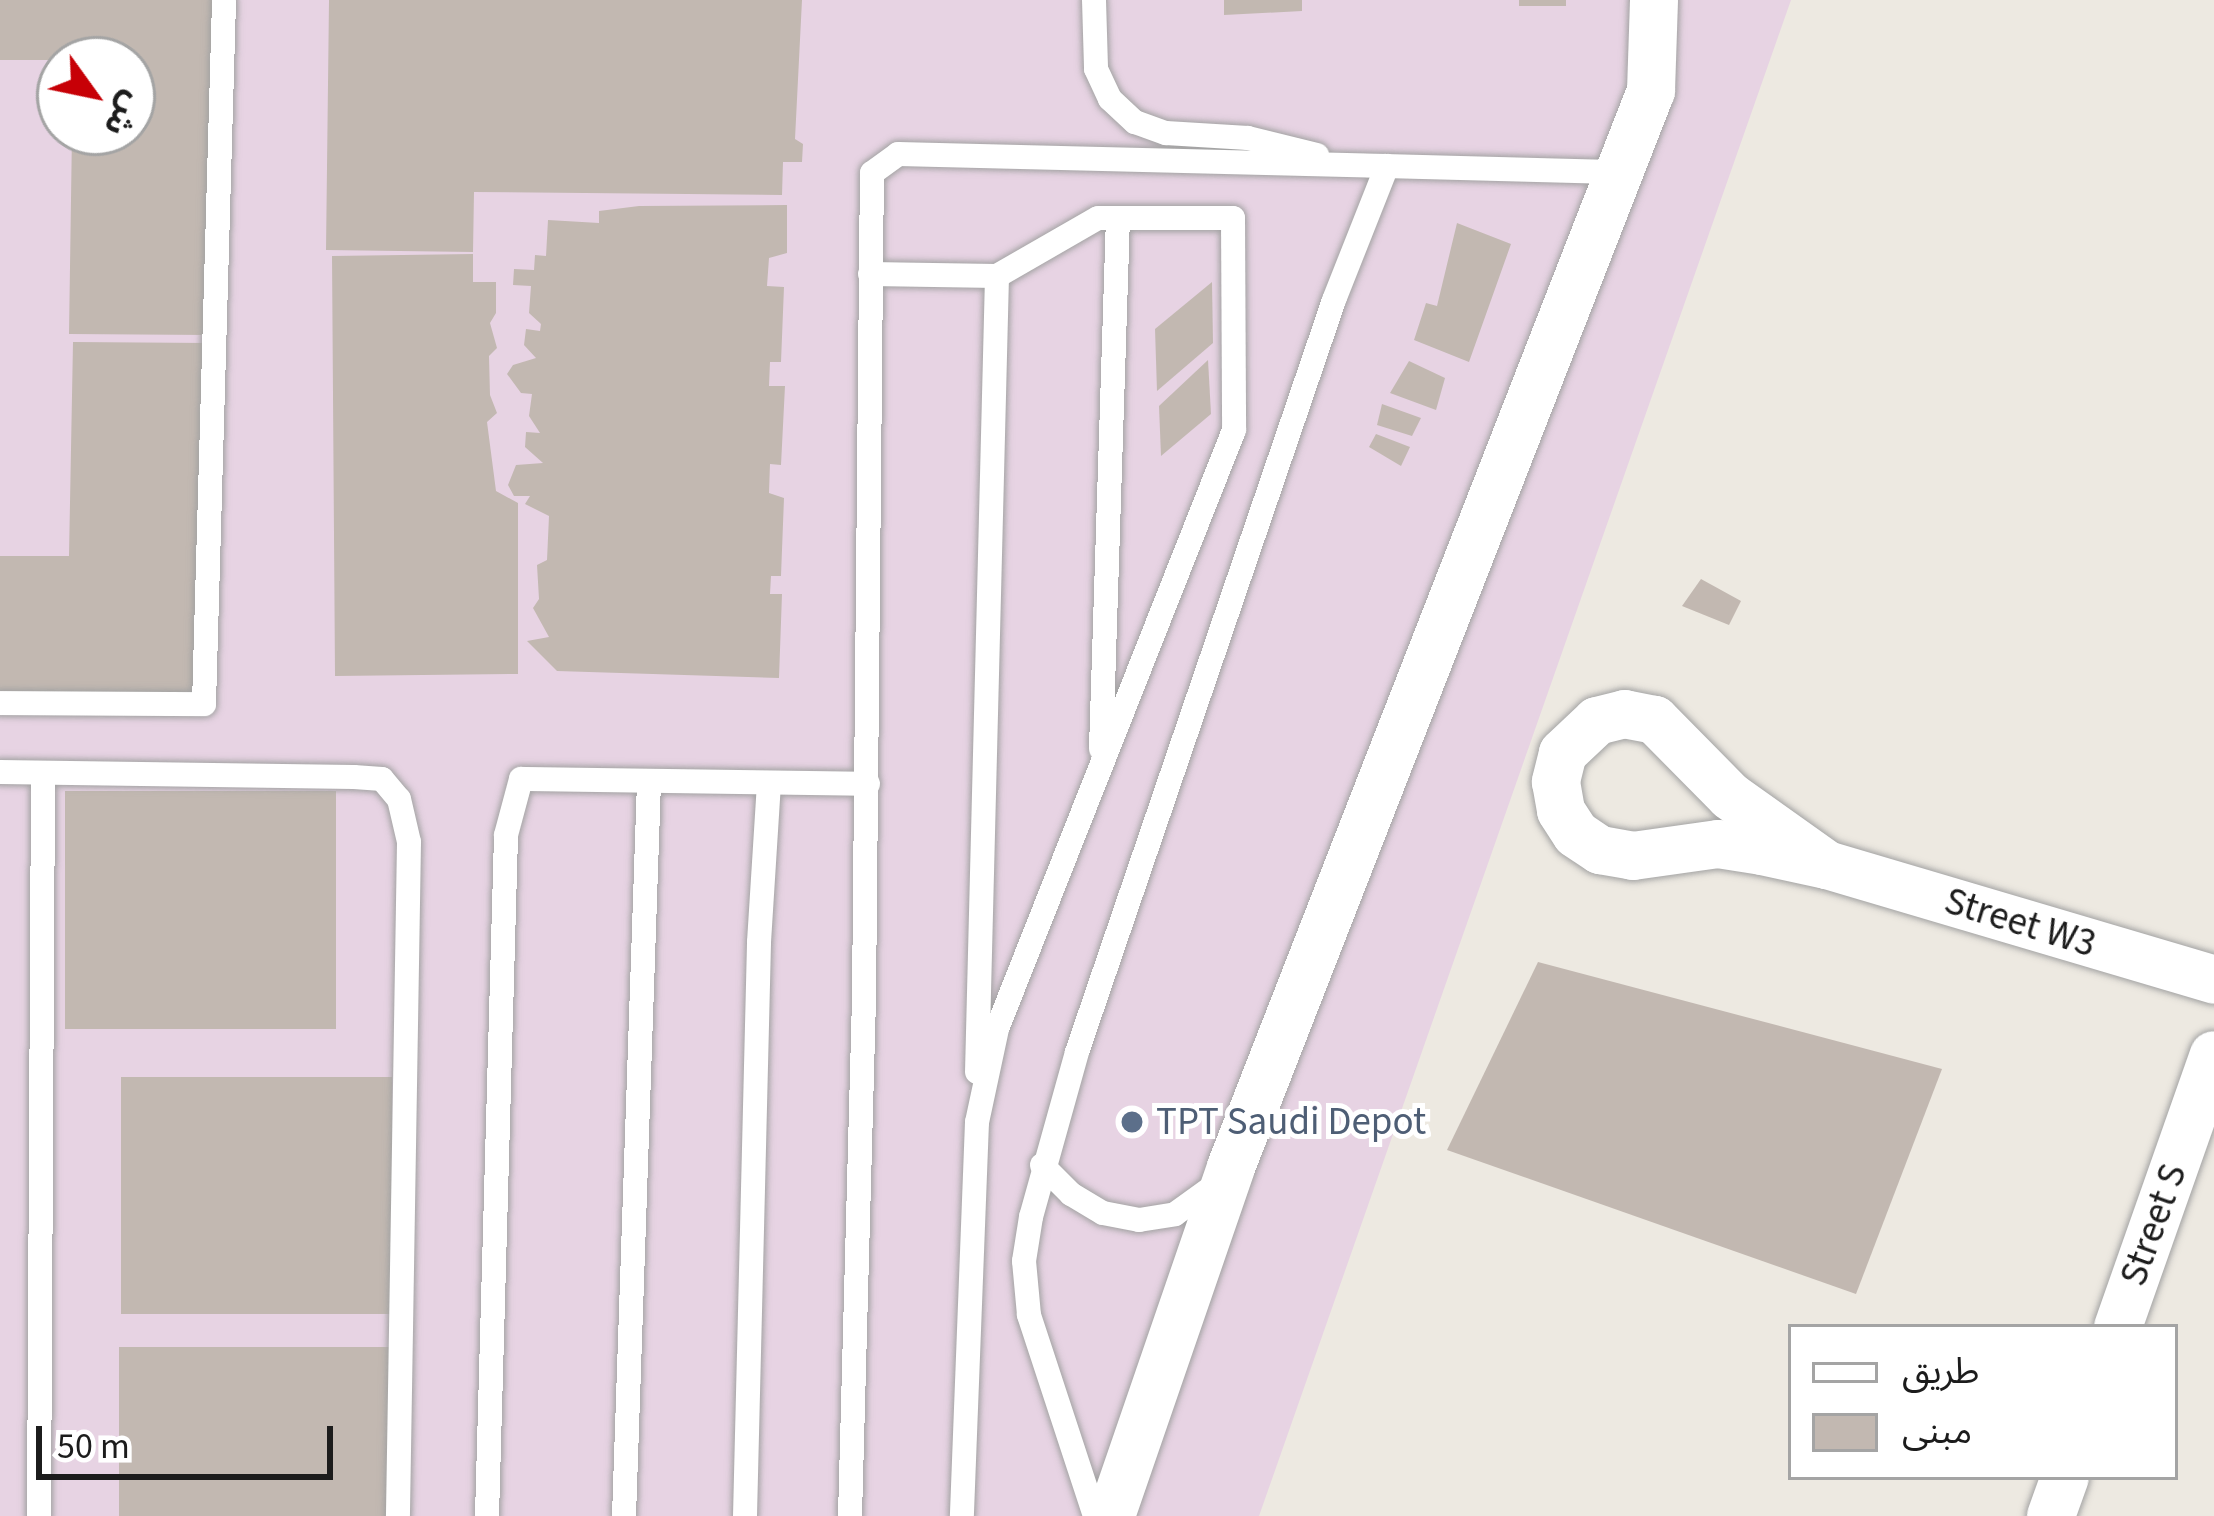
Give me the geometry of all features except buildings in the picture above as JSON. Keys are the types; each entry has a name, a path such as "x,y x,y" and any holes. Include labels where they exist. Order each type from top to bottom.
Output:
{"street":[{"path":"1111,1516 1231,1167 1651,91 1654,0"},
{"name":"Street W3","path":"1827,865 1730,796 1655,720 1625,714 1597,721 1563,753 1556,782 1561,811 1576,834 1600,850 1633,856 1718,844 1827,865 2214,980"},
{"name":"Street S","path":"2119,1324 2214,1055"},
{"path":"2051,1516 2064,1480"}],"lane":[{"path":"0,703 204,704 224,0"},
{"path":"1094,0 1096,69 1110,99 1135,122 1166,133 1280,144 1342,165"},
{"path":"850,1516 868,784 870,184 878,164 898,154 1620,172"},
{"path":"1096,1516 1029,1315 1024,1261 1042,1165 1334,300 1387,166"},
{"path":"870,274 997,276 1098,218 1233,218 1234,430 997,1029 977,1122"},
{"path":"1100,772 1118,218"},
{"path":"962,1516 977,1122 997,276"},
{"path":"0,772 354,777 382,779 399,799 409,842 398,1516"},
{"path":"39,1516 43,774"},
{"path":"487,1516 506,835 521,778 868,784"},
{"path":"624,1516 649,781"},
{"path":"745,1516 759,942 769,783"},
{"path":"1042,1165 1102,1213 1139,1220 1175,1214 1207,1196 1231,1167"}],"shaded area":[{"path":"0,0 1791,0 1259,1516 0,1516"}],"place":[{"name":"TPT Saudi Depot","path":"1132,1122"}]}
